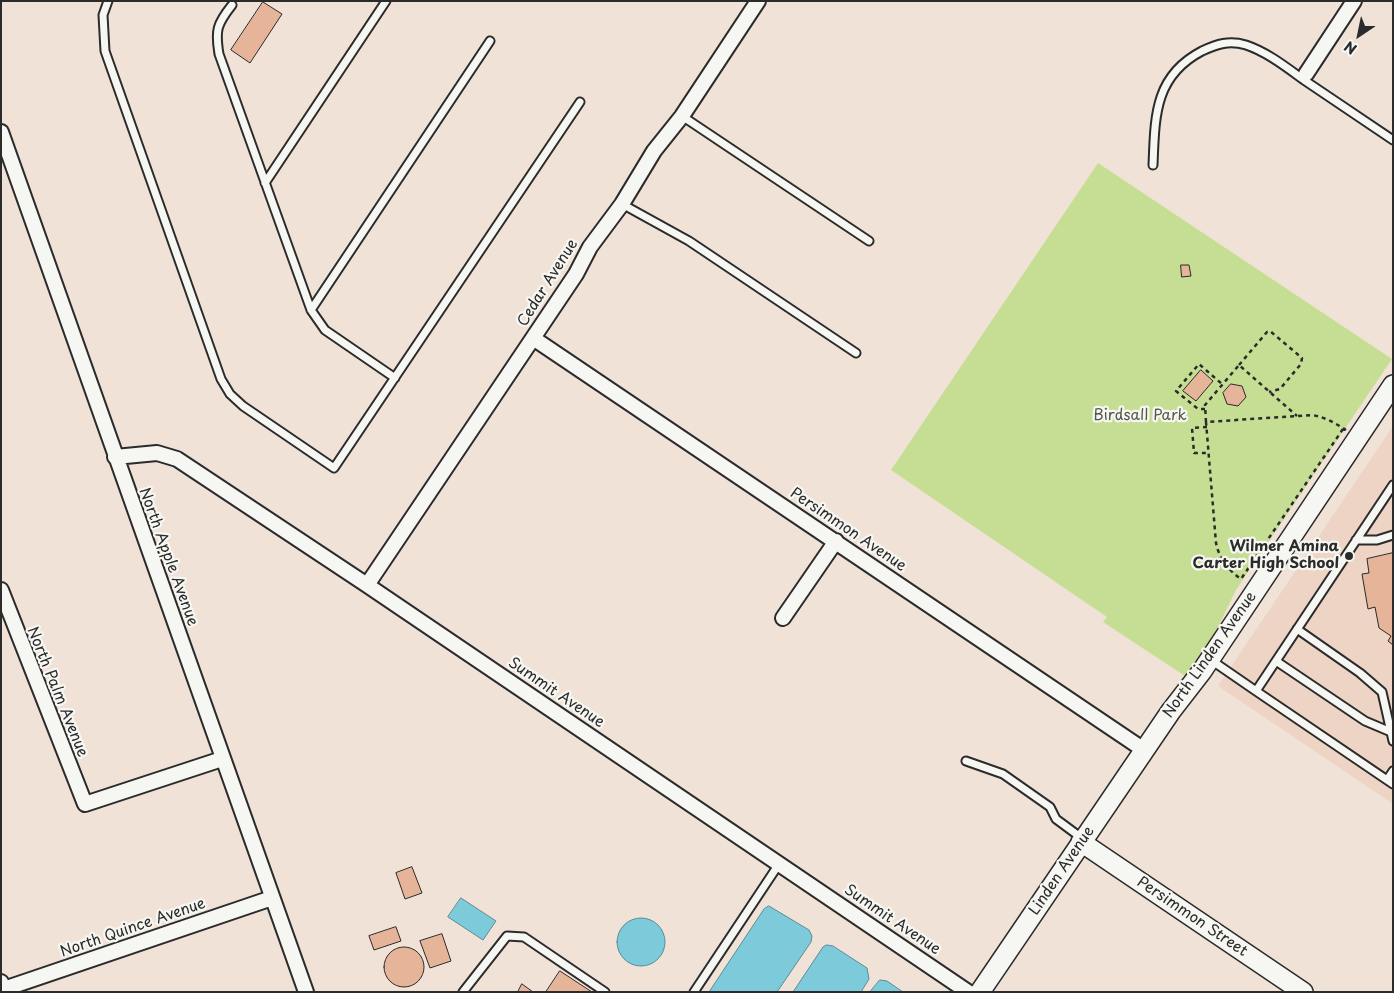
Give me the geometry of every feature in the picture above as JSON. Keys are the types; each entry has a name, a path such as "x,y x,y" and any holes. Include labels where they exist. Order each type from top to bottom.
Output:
{"street":[{"name":"Cedar Avenue","path":"367,584 576,274 590,247 622,204 654,151 682,116 758,1"},
{"path":"1306,74 1348,3"},
{"name":"North Apple Avenue","path":"1,132 306,992"},
{"name":"Persimmon Avenue","path":"533,338 1144,750"},
{"name":"North Linden Avenue","path":"1144,750 1210,660 1350,433 1392,386"},
{"name":"Summit Avenue","path":"115,457 157,453 177,459 367,584 968,992"},
{"path":"784,618 836,541"},
{"name":"North Palm Avenue","path":"1,590 85,804 222,758"},
{"name":"Linden Avenue","path":"980,992 1144,750"},
{"name":"Persimmon Street","path":"1083,840 1303,992"},
{"name":"North Quince Avenue","path":"3,985 272,898"}],"lane":[{"path":"108,1 103,15 105,51 221,379 230,394 243,406 334,468 580,102"},
{"path":"265,183 386,1"},
{"path":"232,5 219,22 216,35 219,54 311,310 325,330 395,378"},
{"path":"311,310 490,41"},
{"path":"1153,165 1154,119 1159,98 1168,78 1188,58 1228,41 1246,45 1272,58 1393,140"},
{"path":"682,116 869,241"},
{"path":"622,204 689,241 856,352"},
{"path":"1256,691 1393,485"},
{"path":"1356,540 1377,540 1393,535"},
{"path":"1297,629 1377,686 1382,692 1393,741"},
{"path":"1210,660 1390,782 1393,772"},
{"path":"1276,661 1365,721 1391,732"},
{"path":"966,761 1003,774 1050,807 1056,819 1083,840"},
{"path":"694,992 779,864"},
{"path":"464,992 507,936 514,935 524,937 605,992"}],"path":[{"path":"1206,422 1320,416 1350,433 1240,579 1229,570 1217,550 1206,422 1205,405 1238,365 1270,331 1302,358 1301,364 1280,389 1269,392"},
{"path":"1205,409 1198,410 1176,391 1199,364 1222,384"},
{"path":"1238,365 1297,416"},
{"path":"1207,427 1192,428 1194,453 1209,453"}],"shaded area":[{"name":"Wilmer Amina Carter High School","path":"1393,426 1393,804 1218,686"}],"green space":[{"name":"Birdsall Park","path":"1098,163 1392,359 1236,590 1215,633 1185,676 1103,622 1107,617 891,470"}],"water":[{"path":"461,898 496,921 483,940 448,917"},
{"path":"769,906 809,930 812,936 811,942 777,992 709,992 764,909"},
{"path":"636,918 646,918 658,925 665,937 665,947 658,959 646,966 636,966 628,962 621,955 617,947 617,937 621,929 628,922"},
{"path":"827,945 833,946 867,968 869,979 861,992 793,992 823,947"},
{"path":"880,980 887,981 903,992 870,992"}],"building":[{"path":"263,2 282,14 250,63 231,50"},
{"path":"1181,265 1189,265 1191,276 1182,277"},
{"path":"1201,370 1213,381 1196,401 1183,391"},
{"path":"1231,384 1242,386 1246,397 1238,406 1227,404 1223,393"},
{"path":"1393,553 1393,645 1388,641 1391,636 1379,628 1375,607 1368,609 1362,574 1369,573 1367,559"},
{"path":"412,867 422,893 405,899 396,873"},
{"path":"396,927 401,941 374,950 369,936"},
{"path":"442,934 451,961 430,968 420,941"},
{"path":"408,947 415,950 421,956 424,967 423,975 415,984 408,987 400,987 393,984 385,975 384,963 387,956 396,948"},
{"path":"560,971 592,992 546,992"},
{"path":"522,984 533,992 518,992"}],"place":[{"name":"Wilmer Amina Carter High School","path":"1349,556"}]}
